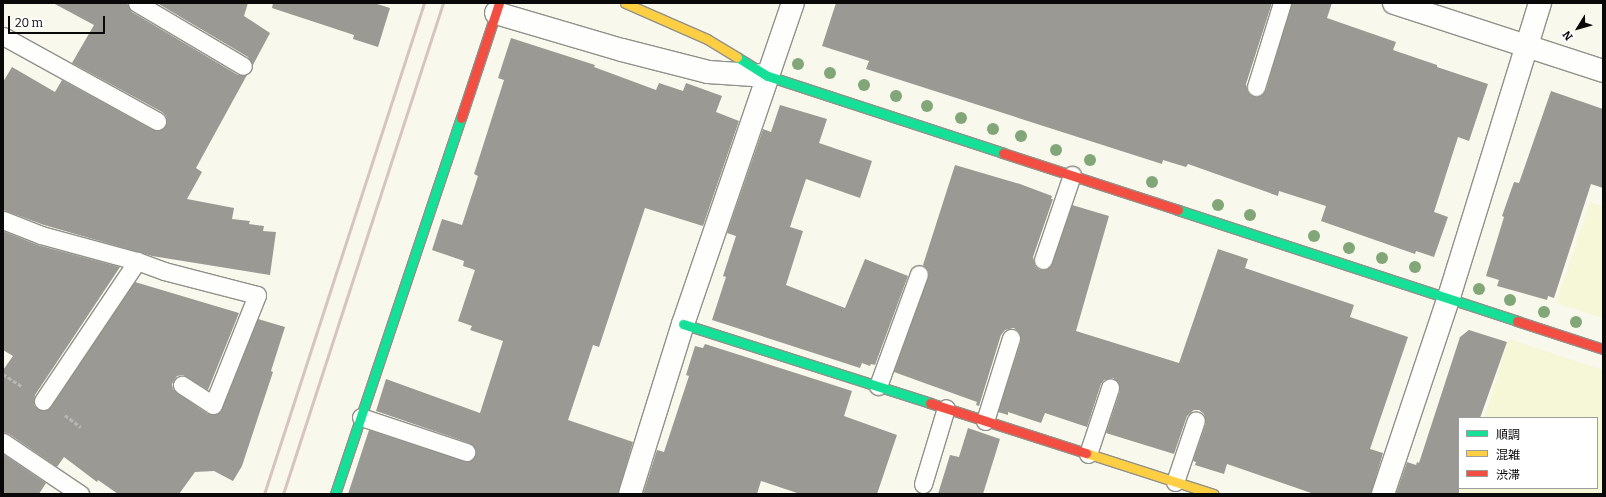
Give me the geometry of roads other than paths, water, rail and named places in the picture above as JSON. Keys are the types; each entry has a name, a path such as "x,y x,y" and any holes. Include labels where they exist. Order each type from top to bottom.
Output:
{"street":[{"path":"626,3 707,39 768,76 1603,349"},
{"path":"630,494 684,324 792,3"},
{"path":"1394,3 1603,71"},
{"path":"1383,494 1449,298 1540,3"},
{"path":"335,494 498,8 622,50 708,72 768,76"},
{"path":"684,324 1214,494"}],"lane":[{"path":"137,3 243,66"},
{"path":"1256,87 1282,3"},
{"path":"3,36 157,121"},
{"path":"1043,260 1072,175"},
{"path":"3,220 42,235 136,261 164,271 257,296 213,405 182,385"},
{"path":"43,401 136,261"},
{"path":"878,386 919,274"},
{"path":"985,421 1011,338"},
{"path":"1088,454 1110,388"},
{"path":"923,484 946,408"},
{"path":"361,417 466,452"},
{"path":"1175,482 1196,420"},
{"path":"3,442 80,494"}],"railway":[{"path":"264,494 424,3"},
{"path":"283,494 443,3"}]}
